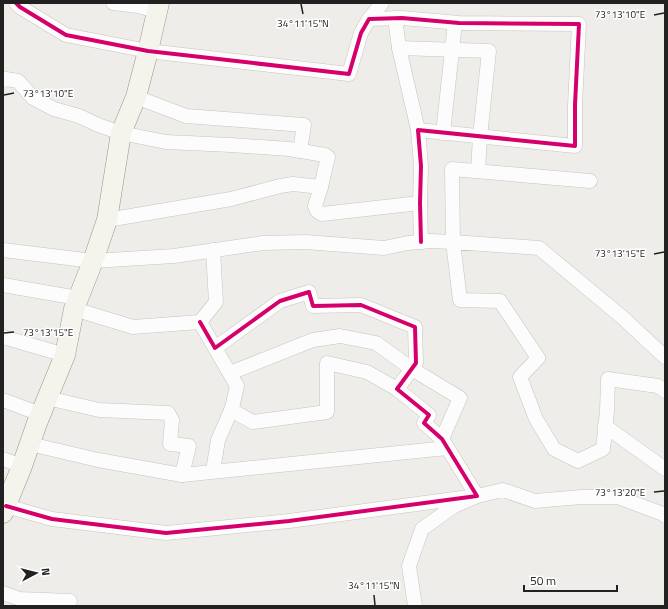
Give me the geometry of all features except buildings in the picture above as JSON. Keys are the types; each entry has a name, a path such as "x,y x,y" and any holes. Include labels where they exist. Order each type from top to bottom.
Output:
{"street":[{"path":"16,3 20,8 66,35 148,51 349,74 361,33 369,19 382,3"},
{"path":"113,3 158,7 136,97 121,132 107,220 76,304 65,355 5,510 52,519 166,533 289,521 477,496 503,490 535,501 581,497 618,497 665,516"},
{"path":"369,19 395,18 455,23 579,24 575,106 575,146 418,130"},
{"path":"395,18 399,48 418,130 421,166 421,242"},
{"path":"443,133 455,23"},
{"path":"399,48 489,51 478,171"},
{"path":"3,80 18,81 33,98 54,109 121,132 166,142 231,145 300,151 325,155 328,157 315,206 317,211 322,214 420,203"},
{"path":"136,97 186,116 304,125 300,151"},
{"path":"590,181 452,169 453,242 460,300 500,301 538,358 520,377 536,419 554,449 578,460 603,449 607,411 608,379 658,386 665,391"},
{"path":"107,220 231,199 280,186 293,184 321,187"},
{"path":"3,250 93,261 174,256 263,242 305,242 384,248 408,243 431,241 539,248 622,317 665,357"},
{"path":"3,285 76,304 133,327 200,322 216,302 213,250"},
{"path":"215,348 280,301 309,292 313,306 361,305 415,327 416,363 397,389"},
{"path":"200,322 237,386 231,410 218,440 213,472"},
{"path":"230,373 313,340 340,336 376,344 412,369 460,398 445,444"},
{"path":"3,337 65,355"},
{"path":"231,410 253,422 327,412 327,363 367,372 397,389 429,415 424,423 445,444 477,496"},
{"path":"3,400 44,406 168,413 172,420 170,444 189,446 182,475"},
{"path":"605,426 665,469"},
{"path":"30,444 98,460 182,475 445,444"},
{"path":"3,459 22,466"},
{"path":"415,606 409,566 422,529 454,506 477,496"},
{"path":"3,593 20,598 70,600"}],"cycle path":[{"path":"16,3 20,7 66,35 148,51 349,74 361,33 369,19 402,18 459,23 579,24 575,105 575,146 418,130 421,166 421,242"},
{"path":"6,506 52,519 166,533 289,521 477,496 442,439 424,423 429,415 397,389 416,363 415,327 361,305 313,306 309,292 280,301 215,348 200,322"}]}
